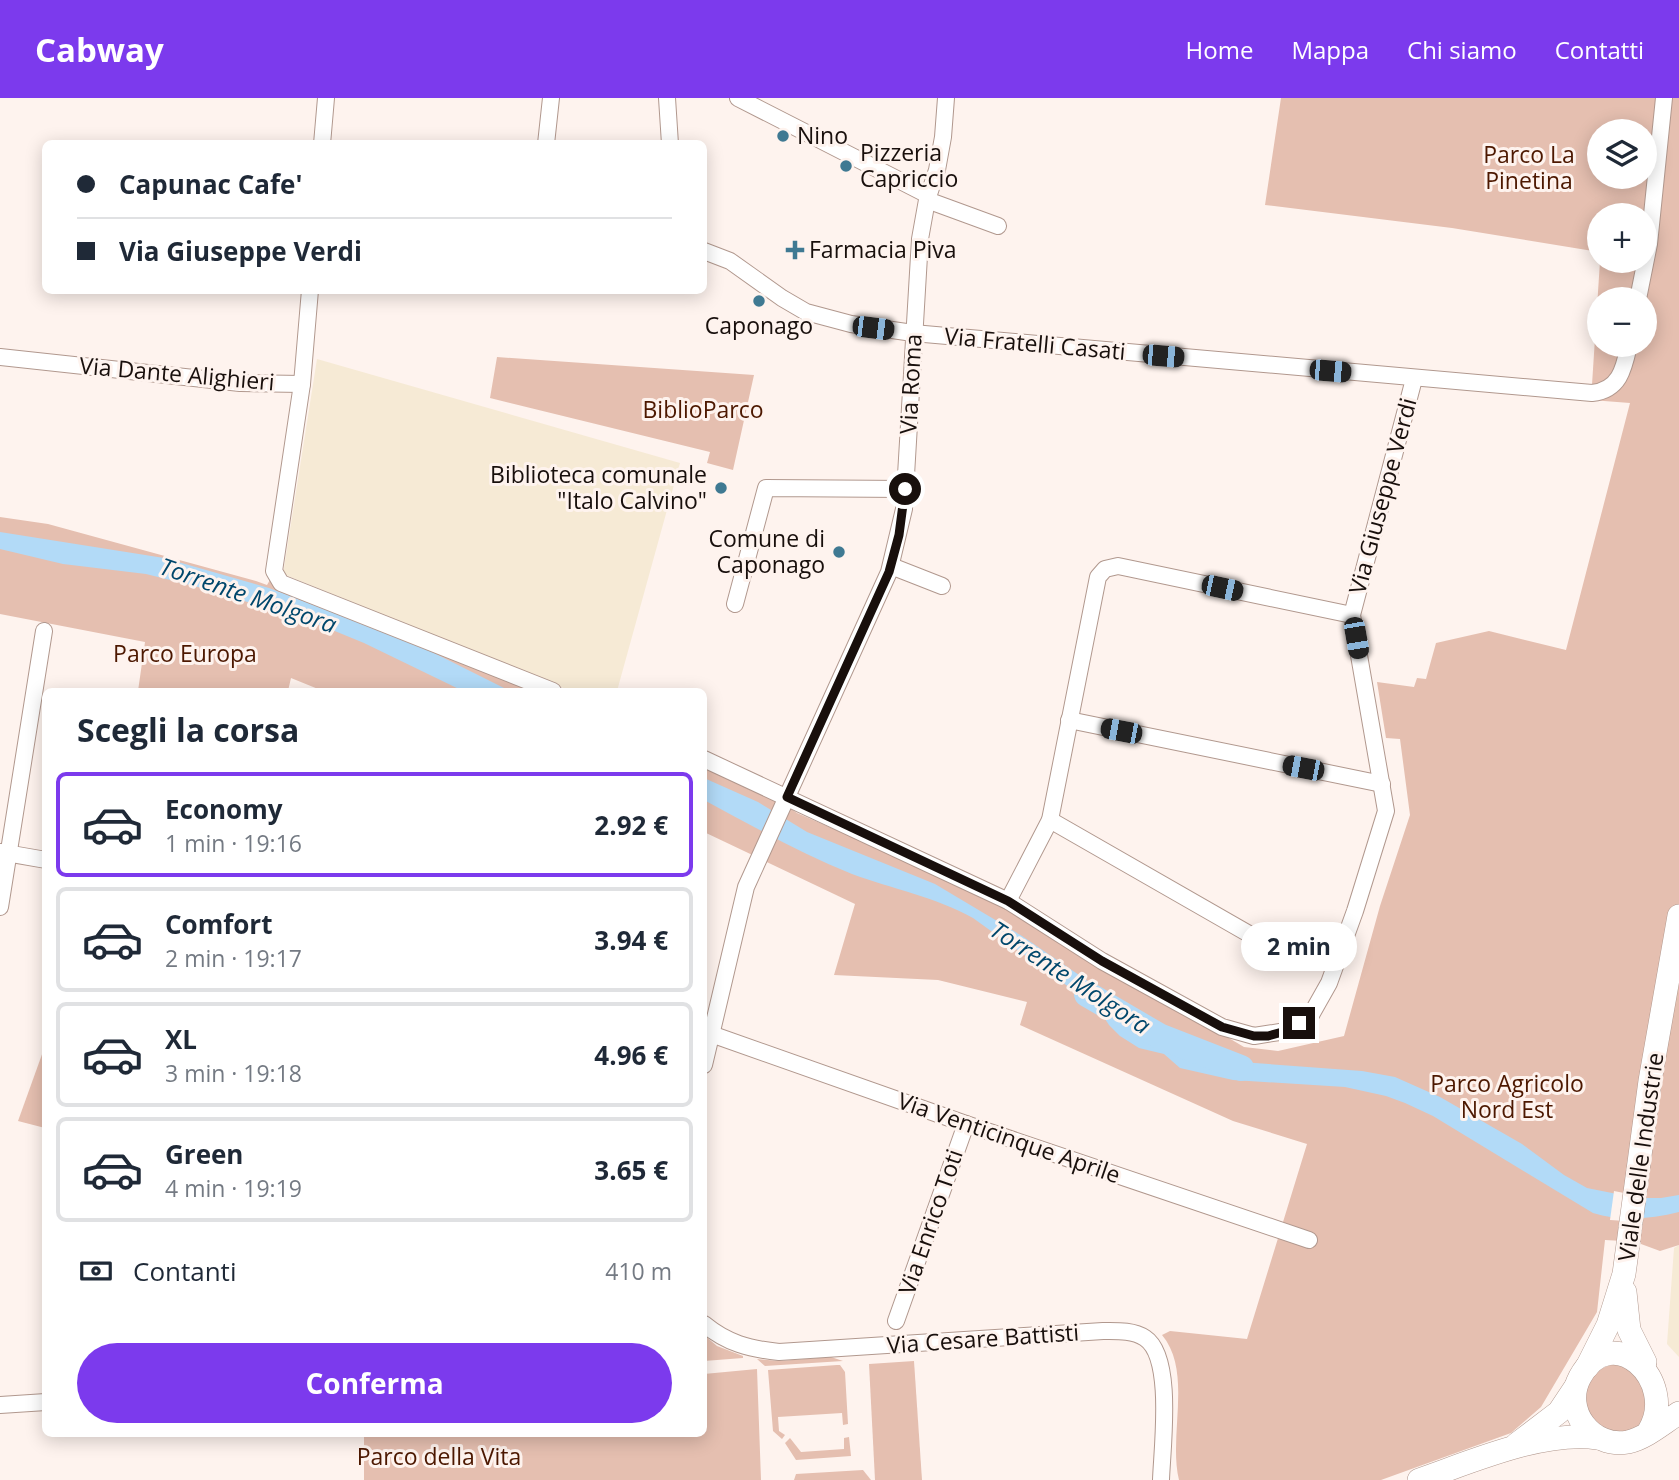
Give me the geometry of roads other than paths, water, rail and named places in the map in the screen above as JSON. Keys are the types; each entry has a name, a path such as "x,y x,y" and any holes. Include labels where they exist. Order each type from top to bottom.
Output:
{"street":[{"path":"323,140 326,98"},
{"path":"546,140 551,98"},
{"path":"667,98 670,140"},
{"path":"738,98 928,198 998,226"},
{"name":"Via Roma","path":"707,1050 746,887 891,566 899,535 905,489 920,239 937,170 946,98"},
{"path":"1640,287 1649,244 1664,98"},
{"name":"Via Fratelli Casati","path":"707,252 730,261 806,312 851,324 913,333 1414,379 1598,392 1613,385 1620,377 1626,357"},
{"name":"Via Dante Alighieri","path":"0,357 240,383 302,384 310,294"},
{"name":"Via Giuseppe Verdi","path":"707,761 784,803 1008,901 1102,961 1222,1027 1254,1036 1286,1031 1311,1015 1329,983 1386,811 1352,615 1414,379"},
{"path":"302,384 274,571 281,583 544,688"},
{"path":"735,604 766,488 905,489"},
{"path":"891,566 942,586"},
{"path":"1008,901 1050,820 1098,577 1105,569 1118,566 1352,615"},
{"path":"0,907 4,853 44,631"},
{"path":"1069,720 1382,784"},
{"path":"1050,820 1270,946"},
{"path":"4,853 42,859"},
{"name":"Viale delle Industrie","path":"1587,1367 1608,1325 1624,1274 1650,1081 1679,916"},
{"path":"707,993 720,995"},
{"name":"Via Venticinque Aprile","path":"710,1034 965,1124 1309,1240"},
{"name":"Via Enrico Toti","path":"896,1321 965,1124"},
{"name":"Viale delle Industrie","path":"1624,1274 1626,1320 1632,1337 1659,1374"},
{"name":"Via Cesare Battisti","path":"707,1326 721,1338 739,1346 779,1352 1089,1332 1134,1333 1149,1341 1157,1351 1161,1364 1161,1480"},
{"path":"1509,1450 1553,1418 1587,1367 1601,1357 1617,1353 1634,1356 1659,1374 1663,1406 1657,1422 1649,1431"},
{"path":"1575,1388 1578,1417 1588,1431 1598,1438"},
{"path":"0,1405 42,1402"},
{"path":"1419,1480 1509,1450 1571,1436 1598,1438 1614,1443 1627,1442 1679,1413"},
{"name":"Via Cesare Battisti","path":"1162,1456 1167,1480"}],"water":[{"name":"Torrente Molgora","path":"0,532 164,558 269,588 418,645 504,688 457,688 325,627 210,590 146,574 63,564 0,549"},
{"name":"Torrente Molgora","path":"707,779 758,802 807,832 935,884 1022,936 1101,990 1116,1012 1145,1026 1176,1051 1241,1062 1362,1071 1395,1077 1440,1097 1522,1144 1564,1175 1587,1188 1637,1198 1679,1195 1679,1212 1636,1218 1614,1218 1593,1213 1433,1116 1386,1096 1345,1087 1233,1080 1180,1068 1164,1054 1139,1048 1120,1036 1098,1008 973,918 929,899 852,874 776,839 707,802"}],"waterway":[{"name":"Torrente Molgora","path":"1087,994 1159,1036 1241,1068"}],"place":[{"name":"Nino","path":"783,136"},
{"name":"Pizzeria Capriccio","path":"846,166"},
{"name":"Farmacia Piva","path":"795,250"},
{"name":"Caponago","path":"759,301"},
{"name":"Biblioteca comunale \"Italo Calvino\"","path":"721,488"},
{"name":"Comune di Caponago","path":"839,552"}],"park label":[{"name":"Parco La Pinetina","path":"1529,168"},
{"name":"BiblioParco","path":"703,410"},
{"name":"Parco Europa","path":"185,654"},
{"name":"Parco Agricolo Nord Est","path":"1507,1097"},
{"name":"Parco della Vita","path":"439,1457"}]}
